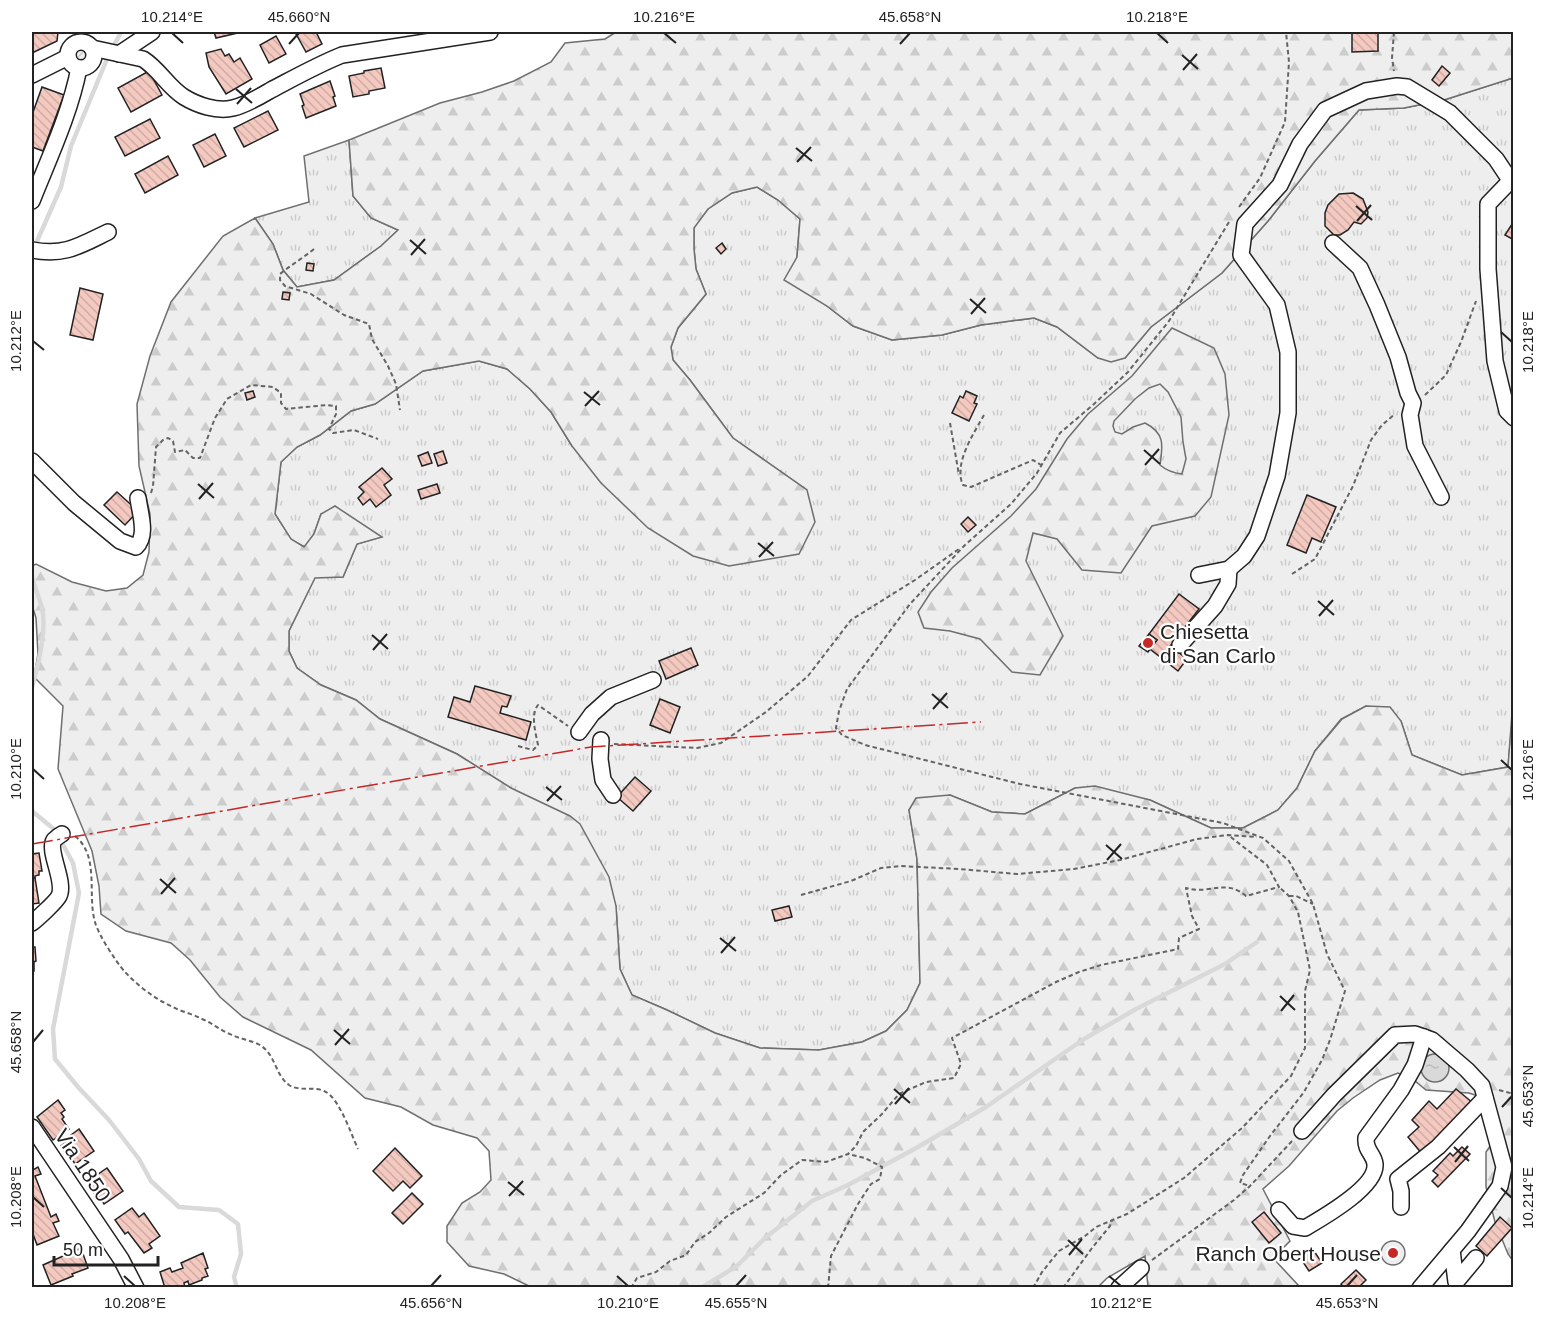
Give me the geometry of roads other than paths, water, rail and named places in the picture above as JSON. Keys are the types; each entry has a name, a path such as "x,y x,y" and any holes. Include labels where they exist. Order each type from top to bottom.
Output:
{"street":[{"path":"126,50 140,32"},
{"path":"126,50 152,32"},
{"path":"32,201 76,86 71,47 89,43 126,50 143,59 177,92 197,104 231,108 247,103 323,63 342,56 490,32"},
{"path":"32,75 74,62 88,66 94,58 89,43"},
{"path":"1199,575 1229,570 1244,556 1257,536 1277,476 1287,413 1288,352 1277,305 1241,255 1239,220 1280,184 1300,144 1325,110 1366,91 1397,86 1407,87 1450,113 1496,159 1512,179 1488,204 1488,269 1494,361 1507,411 1514,418"},
{"path":"37,251 73,250 108,232"},
{"path":"1333,243 1360,268 1377,305 1413,403 1410,415 1414,446 1441,497"},
{"path":"32,461 74,503 120,542 136,547 143,537 144,497"},
{"path":"1179,645 1215,606 1228,584 1229,570"},
{"path":"579,732 592,714 611,697 653,680"},
{"path":"601,740 600,759 603,780 613,795"},
{"path":"32,923 59,896 61,886 52,845 58,836"},
{"path":"1302,1131 1334,1095 1395,1035 1415,1034 1432,1040 1482,1086 1504,1167 1500,1186 1468,1231 1420,1287"},
{"path":"1280,1210 1293,1226 1305,1228 1333,1211 1361,1189 1373,1173 1375,1162 1365,1146 1366,1138 1401,1090 1415,1065 1424,1037"},
{"path":"1401,1207 1398,1179 1438,1147 1485,1098"},
{"name":"Via 1850","path":"32,1127 122,1259 136,1287"},
{"path":"1452,1250 1456,1282 1476,1258"},
{"path":"1119,1287 1141,1268"}],"water":[{"path":"1435,1054 1445,1058 1449,1068 1445,1078 1435,1082 1425,1078 1421,1068 1425,1058"}],"waterway":[{"path":"34,248 61,187 71,146 107,59 121,32"},
{"path":"32,577 43,617 43,637 32,687"},
{"path":"32,811 55,830 73,863 79,893 53,1029 55,1059 109,1120 139,1159 151,1181 179,1207 219,1210 238,1224 241,1254 234,1277 237,1288"},
{"path":"701,1288 737,1266 765,1238 812,1201 848,1185 918,1147 986,1107 1084,1039 1136,1009 1225,964 1257,942"}],"place":[{"name":"Chiesetta di San Carlo","path":"1148,643"},
{"name":"Ranch Obert House","path":"1393,1253"}]}
